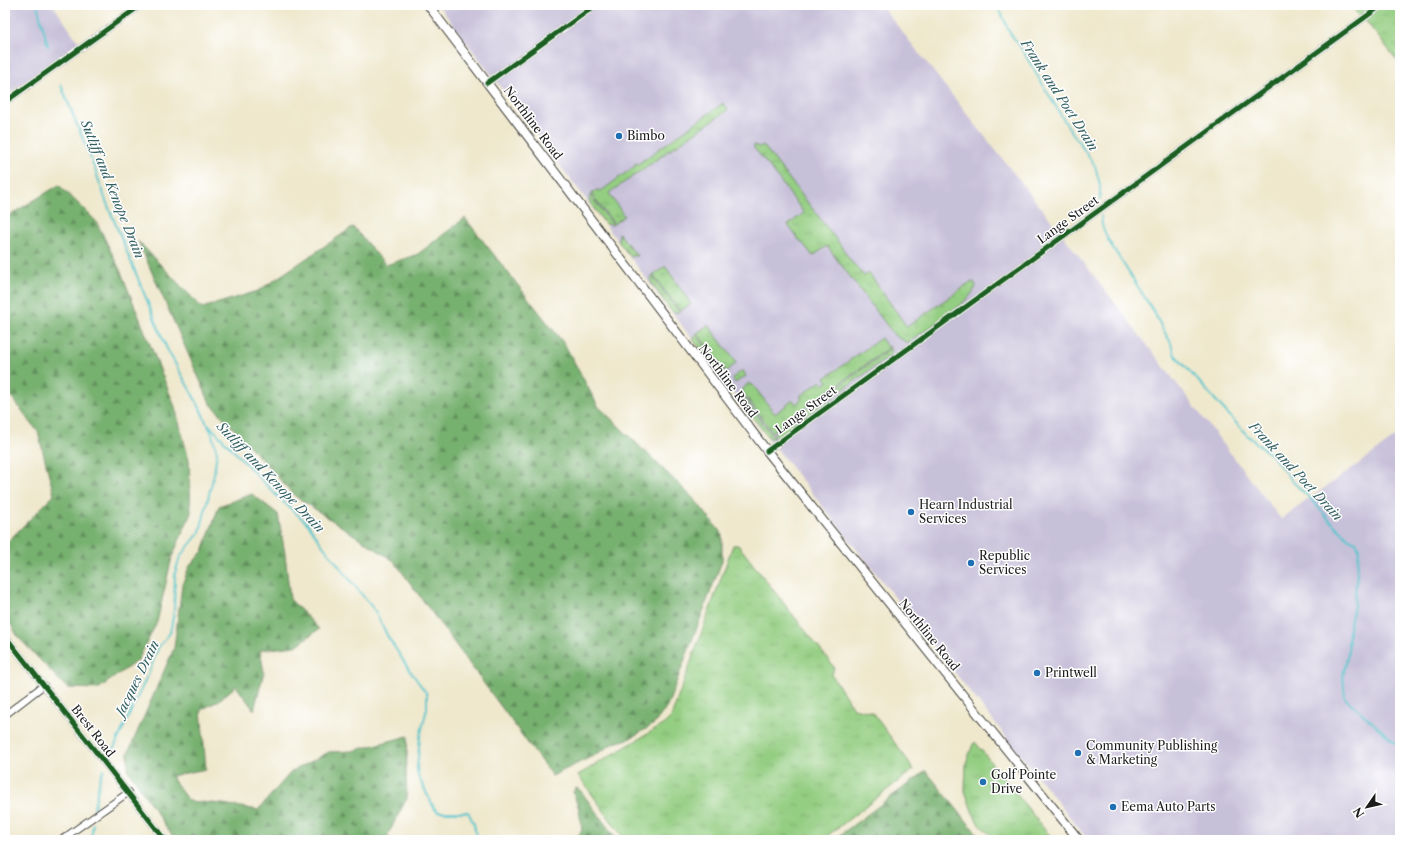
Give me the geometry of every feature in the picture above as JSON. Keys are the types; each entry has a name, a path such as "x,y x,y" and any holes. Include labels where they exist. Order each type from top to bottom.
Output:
{"main road":[{"name":"Northline Road","path":"428,5 766,451 1079,840"}],"street":[{"path":"5,102 141,5"},
{"path":"487,82 596,5"},
{"name":"Lange Street","path":"766,451 1382,5"},
{"name":"Brest Road","path":"5,636 166,840"},
{"path":"5,715 44,686"},
{"path":"61,840 129,792"}],"shaded area":[{"path":"5,5 53,5 79,43 5,96"},
{"path":"438,5 881,5 1061,233 1281,519 1400,434 1400,840 1088,840 753,419"}],"green space":[{"path":"1351,5 1400,5 1400,64 1361,15 1359,16"},
{"path":"723,103 728,110 671,148 671,150 667,151 664,155 662,154 662,156 609,193 624,216 614,224 591,194 597,190 601,191 635,166 635,163 638,164"},
{"path":"754,145 759,147 763,145 839,243 852,263 864,276 869,273 907,327 969,283 974,282 976,285 974,291 958,307 909,342 895,336 827,246 813,256 799,240 788,225 804,213 754,148"},
{"path":"59,185 96,221 121,272 175,407 189,460 191,513 172,557 157,622 138,660 98,689 67,688 18,637 5,614 5,544 54,495 38,432 5,388 5,218"},
{"path":"590,195 613,225 605,224 590,203"},
{"path":"465,218 565,345 598,406 695,500 722,534 722,561 667,707 654,724 629,739 614,743 595,755 552,776 394,561 295,496 210,403 138,241 202,308 258,291 353,227 386,265 418,254"},
{"path":"619,233 637,256 630,256 618,241"},
{"path":"666,267 691,304 680,311 653,275"},
{"path":"652,276 679,312 672,312 652,284 650,280"},
{"path":"708,325 736,362 726,371 697,333"},
{"path":"696,334 725,372 717,371 694,341"},
{"path":"881,338 887,347 890,347 772,432 741,390 749,383 753,385 775,414 793,400 796,404 802,399 800,396 821,381 824,384 828,382 825,378"},
{"path":"891,348 892,353 888,357 777,438 773,434"},
{"path":"743,370 746,376 735,383 732,378"},
{"path":"739,391 775,439 767,436 739,399"},
{"path":"252,494 278,514 285,554 290,599 319,629 296,646 260,650 264,672 254,710 236,686 218,701 201,710 206,769 171,776 188,801 223,804 258,810 291,772 329,752 352,751 408,736 406,773 407,798 387,836 392,840 175,840 128,770 128,753 174,648 182,585 189,567 203,551 219,506"},
{"path":"733,545 738,545 834,667 832,675 853,708 872,712 909,762 913,770 822,840 625,840 578,775 664,724 671,717"},
{"name":"Golf Pointe Drive","path":"975,742 1053,840 996,840 978,823 965,791 966,763"},
{"path":"926,771 982,840 833,840"},
{"path":"576,788 580,790 617,840 576,840 582,830 579,809 573,792"}],"waterway":[{"name":"Sutliff and Kenope Drain","path":"37,5 48,46"},
{"name":"Frank and Poet Drain","path":"932,5 973,9 978,5"},
{"name":"Frank and Poet Drain","path":"994,5 1002,14 1010,33 1018,43 1065,122 1095,166 1100,185 1100,199"},
{"name":"Sutliff and Kenope Drain","path":"61,85 93,164 106,201 167,349 199,406 206,422 279,498 308,524 323,546 375,611 388,637 427,694 427,708 420,737 417,768 418,776 434,808 438,812 468,812 474,824 477,840"},
{"name":"Frank and Poet Drain","path":"1101,216 1102,225 1108,240 1154,312 1170,341 1175,355 1246,434 1273,457 1292,481 1313,501 1329,520 1349,539 1356,542 1359,549 1354,606 1349,628 1348,653 1343,676 1345,698 1400,747"},
{"name":"Jacques Drain","path":"108,761 150,670 158,648 170,633 174,611 175,573 180,557 200,532 214,474 217,452 208,426"},
{"name":"Jacques Drain","path":"94,808 100,778 104,769"},
{"name":"Jacques Drain","path":"91,840 93,824"}],"cycle path":[{"path":"5,102 141,5"},
{"path":"487,83 596,5"},
{"path":"767,451 1382,5"},
{"path":"5,636 165,840"}],"place":[{"name":"Bimbo","path":"619,136"},
{"name":"Hearn Industrial Services","path":"911,512"},
{"name":"Republic Services","path":"971,563"},
{"name":"Printwell","path":"1037,673"},
{"name":"Community Publishing & Marketing","path":"1078,753"},
{"name":"Golf Pointe Drive","path":"983,782"},
{"name":"Eema Auto Parts","path":"1113,807"}]}
